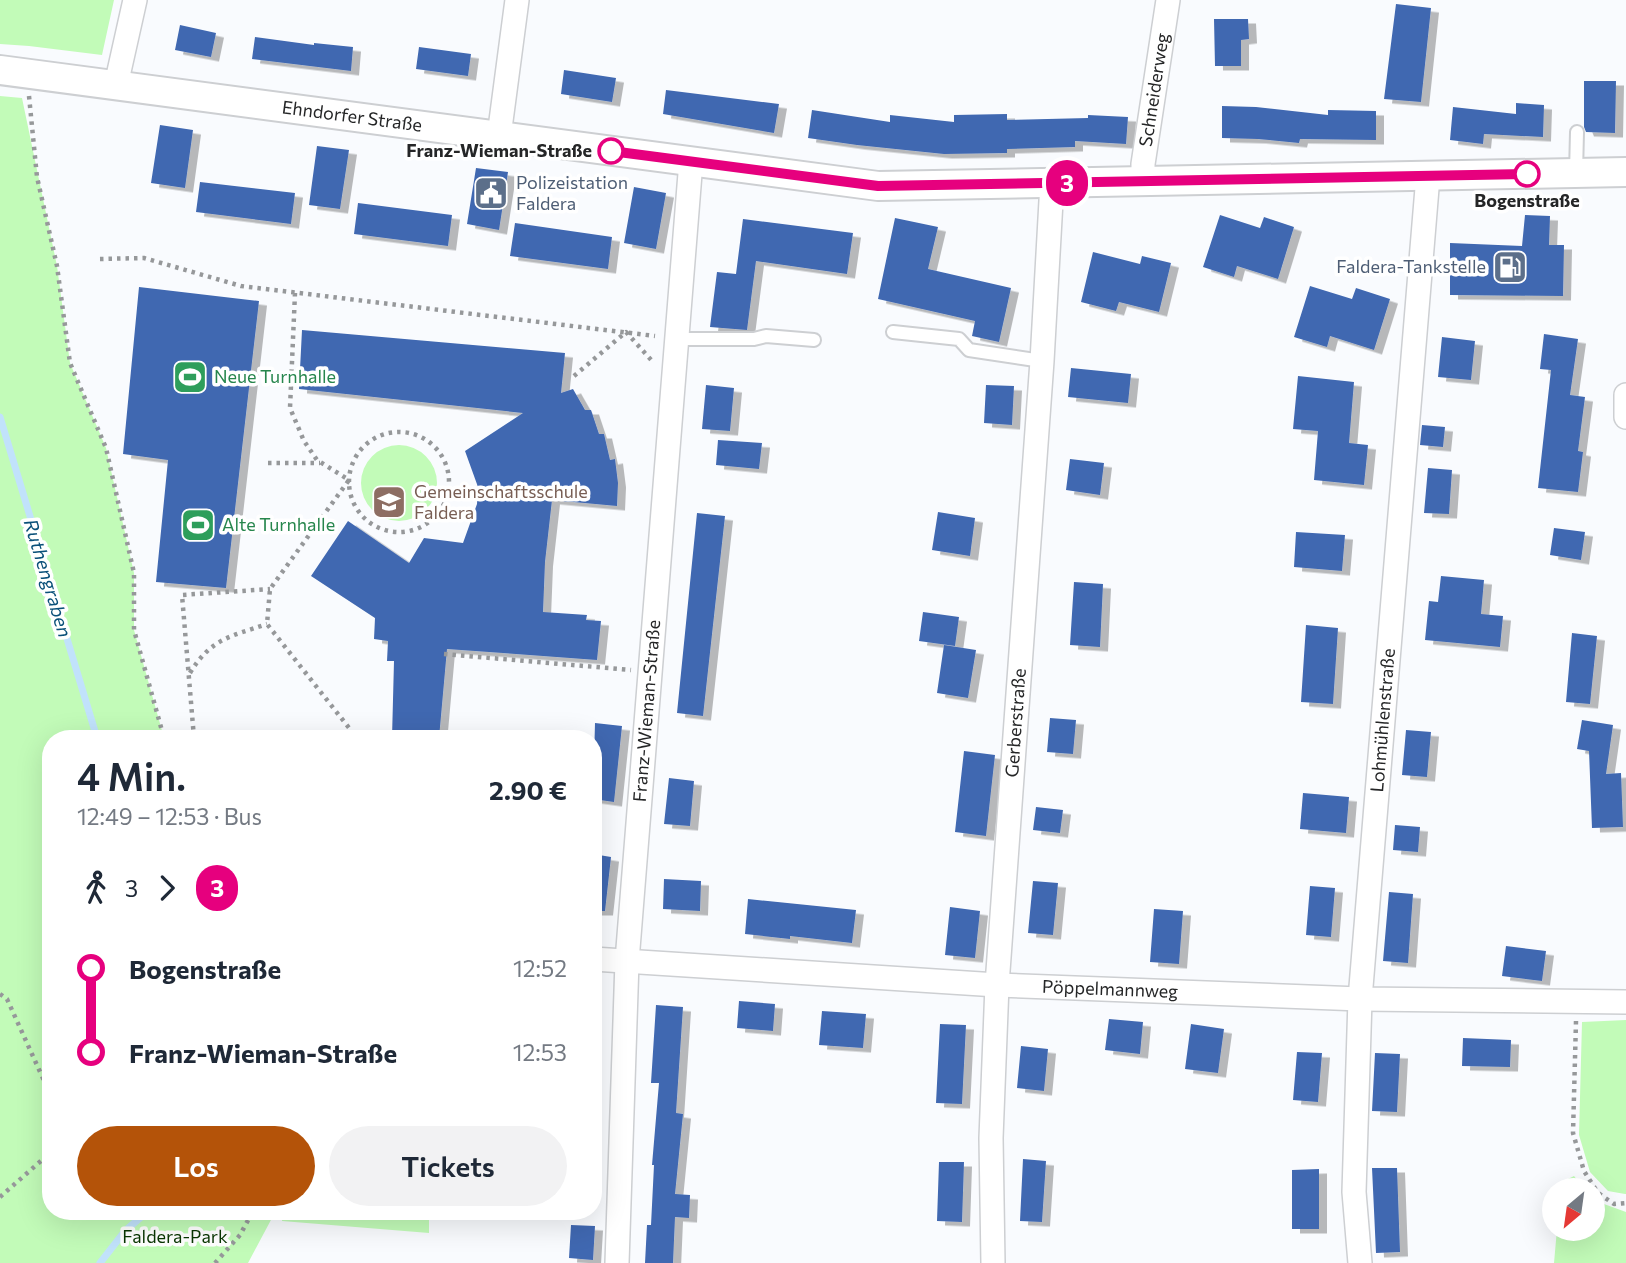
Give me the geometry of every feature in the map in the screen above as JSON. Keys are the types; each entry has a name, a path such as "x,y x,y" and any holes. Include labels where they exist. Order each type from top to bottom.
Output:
{"street":[{"path":"116,85 135,0"},
{"path":"499,136 517,0"},
{"name":"Schneiderweg","path":"1143,182 1143,164 1168,0"},
{"name":"Ehndorfer Straße","path":"13,72 878,186 1626,172"},
{"name":"Franz-Wieman-Straße","path":"617,1263 627,961 691,161"},
{"name":"Lohmühlenstraße","path":"1360,1263 1354,1192 1360,999 1428,176"},
{"name":"Gerberstraße","path":"993,1263 990,1138 997,985 1042,361 1052,183"},
{"path":"1626,396 1626,416"},
{"name":"Pöppelmannweg","path":"602,960 997,985 1360,999 1626,1002"}],"lane":[{"path":"1576,173 1577,132"},
{"path":"893,332 959,339 969,350 1042,361"},
{"path":"677,339 754,339 765,336 814,340"}],"path":[{"path":"13,72 57,265 70,363 106,448 134,573 134,631 162,730"},
{"path":"100,259 144,258 241,286 677,339"},
{"path":"295,293 290,408 304,441 321,463 349,480"},
{"path":"574,376 626,332"},
{"path":"626,332 673,383"},
{"path":"349,480 351,496 358,511 369,522 383,530 398,533 414,531 434,518 447,498 450,483 447,466 438,450 425,439 409,433 392,432 375,438 362,449 353,463 349,480 270,589 267,624 351,730"},
{"path":"268,463 321,463"},
{"path":"194,730 182,595 270,589"},
{"path":"190,673 199,658 219,641 267,624"},
{"path":"444,654 650,672"},
{"path":"0,994 7,999 42,1076"},
{"path":"1576,1002 1573,1133 1584,1171 1598,1193 1614,1204 1626,1203"},
{"path":"0,1197 42,1160"},
{"path":"215,1263 240,1236 248,1220"}],"green space":[{"path":"0,0 114,0 102,55 0,44"},
{"name":"Faldera-Park","path":"0,96 22,98 57,266 70,363 106,448 134,573 134,630 162,730 42,730 42,1220 271,1220 248,1263 0,1263"},
{"path":"399,445 413,448 426,456 434,469 437,483 434,497 426,510 413,518 399,521 385,518 372,510 364,497 361,483 364,469 372,456 385,448"},
{"path":"1626,1020 1626,1194 1608,1191 1605,1188 1605,1178 1596,1178 1590,1172 1579,1135 1582,1022"},
{"path":"1605,1204 1626,1212 1626,1263 1554,1263 1556,1241 1605,1241"},
{"path":"429,1220 429,1233 282,1221"}],"building":[{"path":"1396,4 1431,8 1421,102 1384,99"},
{"path":"1214,19 1248,19 1249,39 1241,40 1241,66 1215,66"},
{"path":"180,25 216,33 211,57 175,50"},
{"path":"255,37 353,47 351,71 252,59"},
{"path":"419,47 471,54 468,76 416,69"},
{"path":"564,70 616,78 612,102 561,94"},
{"path":"1584,81 1616,81 1615,133 1586,132"},
{"path":"666,90 779,104 774,133 663,114"},
{"path":"1516,103 1544,105 1543,137 1484,134 1483,144 1450,140 1453,107 1516,114"},
{"path":"1222,106 1328,115 1328,110 1376,111 1376,140 1300,139 1299,143 1222,138"},
{"path":"812,110 890,122 890,115 954,122 954,115 1007,114 1007,120 1088,118 1088,115 1128,117 1126,144 1075,141 1075,147 1007,149 1007,153 944,154 808,138"},
{"path":"160,125 193,130 185,188 151,183"},
{"path":"317,146 349,150 340,209 309,205"},
{"path":"476,168 508,172 499,230 467,224"},
{"path":"200,182 295,193 291,224 196,212"},
{"path":"634,187 666,193 656,249 624,243"},
{"path":"358,203 452,215 448,246 354,234"},
{"path":"1220,215 1260,228 1264,217 1294,227 1278,279 1237,266 1234,277 1203,267"},
{"path":"1525,215 1550,216 1549,245 1564,245 1563,296 1450,295 1450,243 1522,246"},
{"path":"895,218 938,227 928,269 1011,288 999,342 972,336 975,321 878,299"},
{"path":"743,219 853,233 847,274 756,261 747,330 710,327 717,272 736,274"},
{"path":"515,223 612,237 608,269 510,256"},
{"path":"1093,252 1140,264 1142,256 1171,263 1159,312 1119,302 1116,311 1081,302"},
{"path":"1310,286 1352,299 1356,288 1390,299 1374,350 1330,336 1327,347 1294,337"},
{"name":"Neue Turnhalle","path":"139,287 259,301 226,588 156,582 168,460 123,454"},
{"path":"302,330 565,353 561,393 573,389 585,410 591,410 599,434 604,434 610,460 615,459 617,506 552,500 543,612 587,615 586,620 601,621 597,660 447,649 440,730 392,730 394,661 387,661 388,641 374,639 375,618 311,576 348,521 409,563 424,538 463,543 477,504 478,487 465,451 523,413 299,389"},
{"path":"1544,334 1578,339 1570,395 1585,397 1578,451 1583,452 1578,492 1538,488 1551,370 1540,369"},
{"path":"1442,337 1475,341 1471,380 1438,377"},
{"path":"1071,368 1131,374 1128,403 1068,397"},
{"path":"1298,376 1354,382 1349,443 1368,445 1364,485 1314,480 1318,431 1293,429"},
{"path":"706,385 734,388 730,431 702,429"},
{"path":"986,385 1014,386 1012,425 984,423"},
{"path":"1422,425 1445,427 1443,447 1420,445"},
{"path":"718,440 762,443 759,469 716,465"},
{"path":"1070,459 1104,463 1100,495 1066,490"},
{"path":"1428,468 1452,470 1449,514 1424,513"},
{"path":"938,512 975,518 970,556 932,550"},
{"path":"697,513 725,516 703,716 677,713"},
{"path":"1554,528 1585,532 1581,560 1550,555"},
{"path":"1296,532 1345,535 1342,571 1294,567"},
{"path":"1441,576 1484,580 1481,614 1503,616 1500,647 1425,640 1429,601 1438,602"},
{"path":"1074,582 1103,584 1100,647 1070,645"},
{"path":"923,612 959,617 955,646 919,641"},
{"path":"1306,625 1338,628 1333,704 1301,702"},
{"path":"1572,633 1597,636 1590,704 1566,702"},
{"path":"944,645 976,650 968,698 937,693"},
{"path":"1050,718 1076,720 1073,754 1047,752"},
{"path":"1582,720 1613,725 1606,774 1621,773 1623,827 1592,828 1589,751 1577,749"},
{"path":"595,723 622,726 614,802 602,800 602,730 595,730"},
{"path":"1406,730 1431,732 1427,777 1402,775"},
{"path":"964,751 995,755 986,836 955,832"},
{"path":"669,778 694,781 690,826 664,824"},
{"path":"1303,793 1349,797 1346,833 1300,829"},
{"path":"1036,807 1063,810 1060,833 1033,830"},
{"path":"1395,825 1420,827 1418,852 1393,850"},
{"path":"602,856 611,857 605,911 602,911"},
{"path":"664,879 701,881 700,911 663,909"},
{"path":"1033,881 1058,883 1053,935 1028,933"},
{"path":"1310,886 1335,888 1331,937 1306,935"},
{"path":"1389,892 1413,894 1408,963 1383,961"},
{"path":"748,899 856,910 852,943 745,934"},
{"path":"950,907 980,911 975,958 945,955"},
{"path":"1154,909 1183,911 1179,964 1150,962"},
{"path":"1506,946 1546,951 1542,981 1502,976"},
{"path":"739,1001 775,1004 773,1031 737,1028"},
{"path":"656,1005 683,1007 676,1113 683,1114 675,1194 690,1195 689,1218 675,1217 673,1263 645,1263 647,1225 651,1225 652,1165 659,1083 651,1083"},
{"path":"822,1011 866,1014 863,1048 819,1045"},
{"path":"1109,1019 1143,1022 1140,1054 1105,1050"},
{"path":"940,1024 966,1025 962,1104 936,1103"},
{"path":"1191,1024 1224,1029 1218,1073 1185,1069"},
{"path":"1463,1038 1511,1040 1510,1067 1462,1066"},
{"path":"1021,1046 1048,1049 1044,1091 1017,1088"},
{"path":"1297,1052 1322,1053 1318,1102 1293,1100"},
{"path":"1375,1053 1400,1054 1397,1112 1372,1111"},
{"path":"1023,1159 1046,1161 1042,1222 1020,1221"},
{"path":"939,1162 964,1162 962,1222 937,1221"},
{"path":"1372,1168 1397,1168 1400,1252 1376,1253"},
{"path":"1319,1169 1319,1229 1292,1229 1292,1170"},
{"path":"571,1225 595,1226 593,1260 569,1258"}],"waterway":[{"name":"Ruthengraben","path":"0,417 95,730"},
{"name":"Ruthengraben","path":"100,1263 125,1231 138,1220"}],"bus line":[{"name":"3","path":"611,151 878,186 1527,174"}],"place":[{"name":"Franz-Wieman-Straße","path":"611,151"},
{"name":"Bogenstraße","path":"1527,174"},
{"name":"Polizeistation Faldera","path":"491,193"},
{"name":"Faldera-Tankstelle","path":"1510,267"},
{"name":"Neue Turnhalle","path":"190,377"},
{"name":"Gemeinschaftsschule Faldera","path":"389,502"},
{"name":"Alte Turnhalle","path":"198,525"}]}
